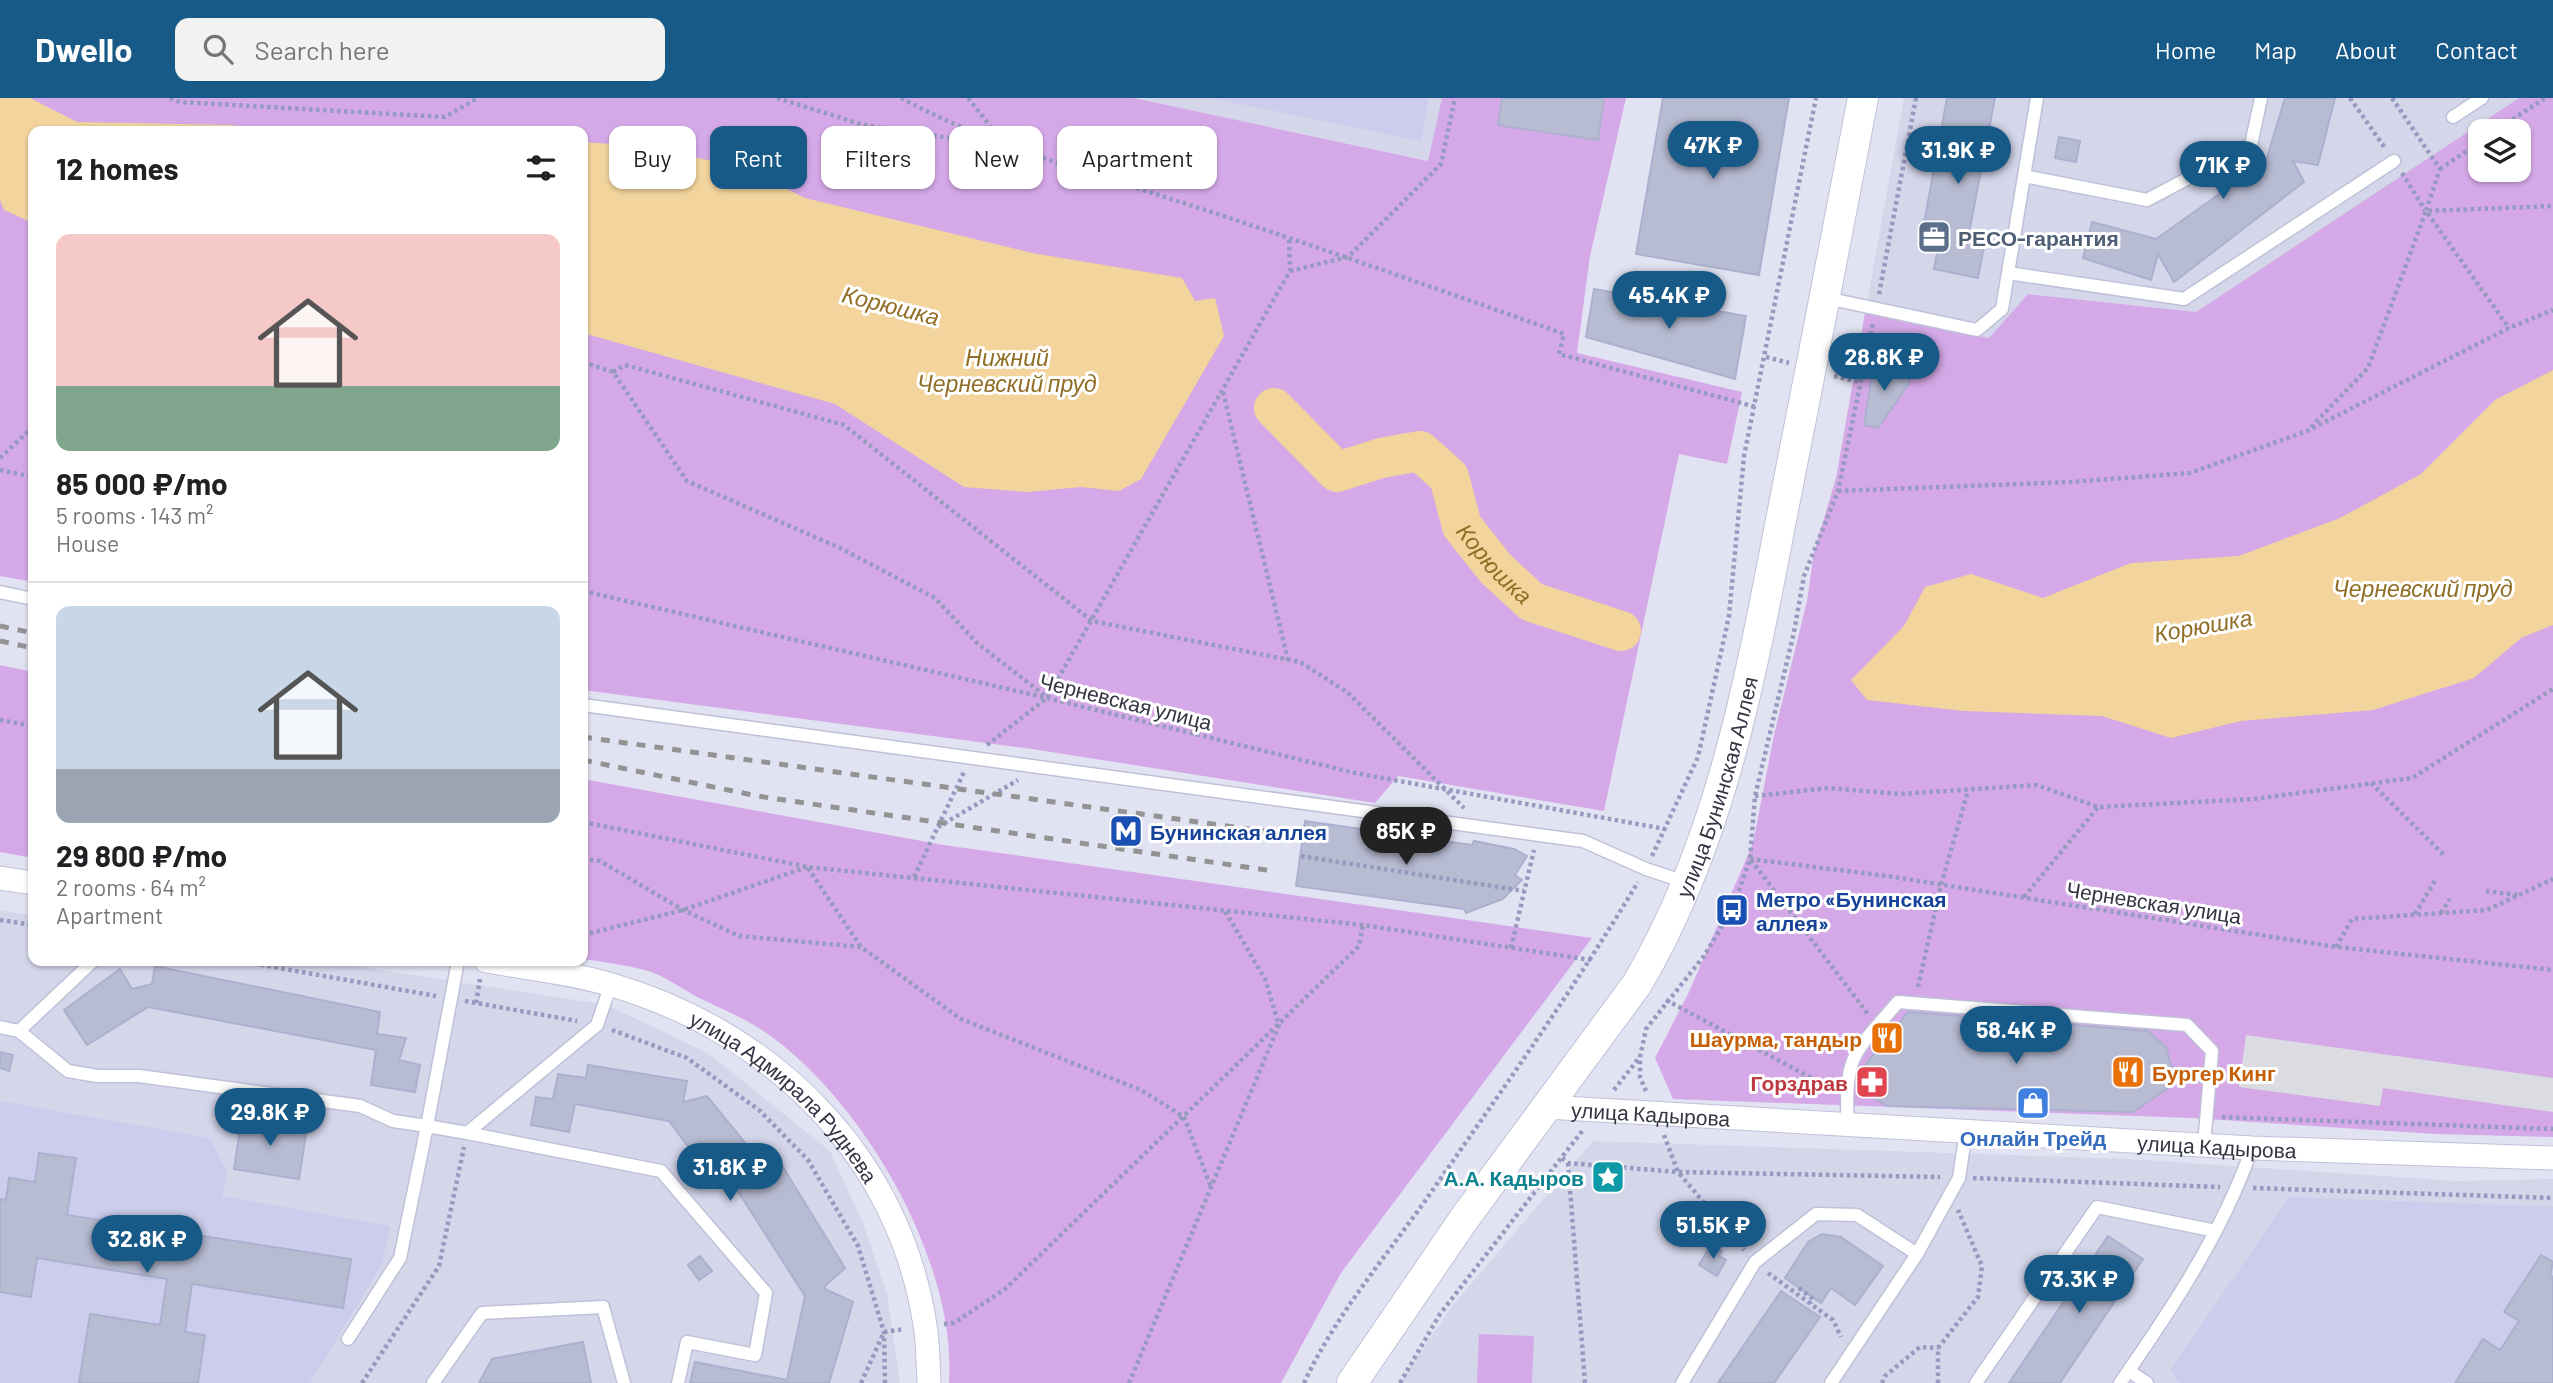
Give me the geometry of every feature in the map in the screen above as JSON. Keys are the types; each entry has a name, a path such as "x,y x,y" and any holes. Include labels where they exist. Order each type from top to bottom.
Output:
{"street":[{"name":"улица Бунинская Аллея","path":"1352,1383 1546,1107 1637,984 1658,948 1688,883 1729,765 1761,624 1863,98"},
{"path":"0,878 28,883"},
{"name":"улица Адмирала Руднева","path":"513,966 611,984 695,1017 745,1044 789,1079 836,1125 876,1187 906,1251 926,1325 929,1383"},
{"name":"улица Кадырова","path":"1546,1107 2252,1148 2553,1158"}],"lane":[{"path":"1826,298 1977,330 2002,309 2037,98"},
{"path":"2024,176 2147,200 2251,145 2261,98"},
{"path":"2453,117 2482,98"},
{"path":"2008,274 2183,299 2394,161"},
{"path":"0,592 28,598"},
{"path":"588,706 1583,841 1646,869 1688,883"},
{"path":"19,1031 88,966"},
{"path":"348,1339 400,1258 457,966"},
{"path":"467,1133 597,1025 611,984"},
{"path":"1848,1124 1846,1096 1852,1055 1898,1002 2187,1025 2212,1051 2204,1145"},
{"path":"0,1027 19,1031 68,1071 97,1076 139,1076 360,1106 393,1121 661,1171 766,1293 755,1355 687,1342 678,1383"},
{"path":"1831,1383 1917,1254 1959,1178 1966,1131"},
{"path":"2120,1383 2216,1231 2238,1187 2252,1148"},
{"path":"1976,1383 2097,1207 2216,1231"},
{"path":"1682,1383 1755,1262 1816,1214 1857,1215 1917,1254"},
{"path":"433,1383 482,1313 603,1307 624,1383"},
{"path":"2129,1371 2147,1383"}],"path":[{"path":"170,98 180,102 444,117 478,98"},
{"path":"777,98 864,125 949,138"},
{"path":"901,98 960,126"},
{"path":"968,98 990,126"},
{"path":"1290,271 1348,257 1441,164 1455,98"},
{"path":"1698,757 1729,616 1744,456 1756,407 1816,98"},
{"path":"1844,1362 1840,1332 1833,1320 1755,1262 1678,1172 1640,1077 1640,1057 1646,1029 1666,1000 1704,956 1732,910 1750,859 1755,796 1794,632 1804,576 1838,491 1916,98"},
{"path":"2392,98 2440,169"},
{"path":"2514,119 2545,98"},
{"path":"2306,431 2368,368 2440,169 2468,150"},
{"path":"1043,157 1348,257 1564,334 1559,354 1756,407"},
{"path":"2426,211 2553,206"},
{"path":"2426,211 2509,328"},
{"path":"914,877 970,757 1047,698 1290,271 1289,237"},
{"path":"1838,491 2071,482 2190,473 2306,431 2509,328 2553,310"},
{"path":"588,364 612,372 687,481 839,548 935,598 977,643 1047,698"},
{"path":"612,372 625,365 845,425 1091,621 1300,663 1347,692 1485,828"},
{"path":"1223,392 1288,660"},
{"path":"0,458 28,432"},
{"path":"0,470 28,476"},
{"name":"Черневская улица","path":"588,592 1047,698 1355,773 1665,829"},
{"path":"1755,796 1829,788 1900,794 2037,785 2098,807 2254,799 2412,778 2553,689"},
{"path":"0,720 28,725"},
{"path":"937,828 1040,767"},
{"path":"2371,783 2444,855"},
{"path":"1914,1003 1941,885 1968,791"},
{"path":"2024,897 2098,807"},
{"path":"588,823 808,867 1363,925 1591,960 1314,1361 1304,1383"},
{"path":"1511,948 1537,835"},
{"path":"1301,856 1524,891"},
{"path":"1750,859 1877,1026"},
{"name":"Черневская улица","path":"1750,859 2024,897 2336,947 2553,970"},
{"path":"588,860 600,861 683,910 739,936 861,947"},
{"path":"588,934 683,910 808,867"},
{"path":"808,867 861,947 961,1018 1141,1090 1184,1117 1211,1187"},
{"path":"2414,915 2436,879"},
{"path":"2336,947 2352,919 2487,910 2553,879"},
{"path":"2486,891 2519,895"},
{"path":"2440,913 2451,899"},
{"path":"1129,1383 1279,1025 1265,979 1226,911"},
{"path":"0,920 28,924"},
{"path":"884,1332 954,1323 1005,1289 1359,946 1363,925"},
{"path":"269,966 597,1025 687,1058 759,1111 808,1160 858,1246 884,1332 885,1383"},
{"path":"1666,1000 1846,1096"},
{"path":"2206,1117 2553,1129"},
{"path":"362,1383 439,1266 467,1133"},
{"path":"1400,1383 1440,1314 1562,1158 1568,1163 1678,1172 1959,1178 2553,1198"},
{"path":"1568,1163 1585,1383"},
{"path":"1938,1383 1938,1348 1978,1297 1982,1266 1957,1206 1959,1178"},
{"path":"1799,1288 1813,1299 1810,1304"},
{"path":"861,1383 884,1332"},
{"path":"1882,1383 1885,1376 1920,1346 1938,1348"}],"shaded area":[{"path":"0,98 1134,98 1428,161 1442,98 1626,98 1590,256 1577,353 1742,392 1727,464 1679,454 1604,811 1398,776 1375,803 1032,749 588,691 588,126 28,126 28,581 0,576"},
{"path":"1134,98 1442,98 1429,161"},
{"path":"1211,98 1429,98 1421,141"},
{"path":"1904,98 2519,98 2487,119 2468,119 2468,132 2196,312 2028,294 1989,338 1865,313"},
{"path":"2519,98 2553,98 2553,1137 2435,1134 2192,1118 1673,1099 1655,1058 1689,992 1753,843 1774,735 1807,601 1814,552 1836,478 1865,313 1989,338 2028,294 2196,312 2468,132 2468,182 2531,182 2531,119 2487,119"},
{"path":"0,665 28,671 28,857 0,852"},
{"path":"588,780 944,845 1592,938 1341,1273 1281,1383 949,1383 948,1337 938,1289 922,1240 899,1192 872,1146 841,1104 807,1067 754,1025 665,978 630,967 588,960"},
{"path":"0,910 28,915 28,966 356,966 607,1005 708,1053 830,1151 863,1223 887,1294 900,1383 0,1383"},
{"path":"2246,1035 2553,1078 2553,1112 2383,1088 2380,1106 2239,1087"},
{"path":"0,1101 210,1138 227,1173 222,1196 390,1226 382,1264 310,1383 0,1383"},
{"path":"1593,1141 2128,1159 2456,1181 2553,1179 2553,1383 1399,1383 1453,1305"},
{"path":"2289,1197 2553,1207 2553,1383 2180,1383 2171,1369"},
{"path":"1479,1334 1534,1336 1532,1383 1477,1383"}],"water":[{"path":"0,98 30,98 77,122 240,126 28,126 28,221 4,210 0,200"},
{"name":"Нижний Черневский пруд","path":"588,142 609,144 609,189 696,189 696,157 710,161 710,189 787,189 805,198 1032,253 1182,278 1195,301 1215,298 1224,336 1141,479 1119,491 1081,487 1027,492 964,487 835,404 588,334"},
{"name":"Черневский пруд","path":"2553,370 2553,625 2521,638 2474,678 2373,710 2241,721 2171,738 2102,716 1964,711 1867,700 1851,680 1904,626 1925,587 1971,574 2043,598 2131,563 2239,556 2340,518 2421,474 2495,400"}],"building":[{"path":"1502,98 1604,98 1598,140 1498,125"},
{"path":"1663,98 1789,98 1759,275 1636,254"},
{"path":"1947,98 1995,98 1969,233 1986,236 1978,278 1934,269 1938,248 1920,245"},
{"path":"2285,98 2335,98 2318,165 2293,161 2304,182 2174,282 2158,254 2151,280 2083,258 2092,222 2156,239 2266,161"},
{"path":"2059,137 2080,141 2076,162 2055,158"},
{"path":"1594,289 1746,316 1735,379 1586,337"},
{"path":"1874,363 1902,369 1910,382 1878,428 1864,425"},
{"path":"1305,821 1472,845 1474,841 1514,849 1527,856 1515,875 1522,880 1503,899 1466,913 1464,909 1296,886"},
{"path":"155,966 380,1012 377,1034 406,1038 399,1060 420,1065 415,1092 371,1085 376,1050 148,1007 87,1045 64,1010 120,969 132,989 152,984"},
{"path":"1908,1012 2148,1031 2166,1047 2172,1069 2170,1087 2133,1112 1887,1106 1872,1097 1865,1086 1866,1064"},
{"path":"0,1052 13,1055 9,1071 0,1068"},
{"path":"588,1065 687,1081 683,1102 707,1096 755,1155 770,1146 845,1268 823,1288 853,1302 829,1383 690,1383 695,1362 787,1380 805,1296 728,1176 715,1183 669,1121 575,1104 569,1132 531,1125 536,1097 553,1099 558,1074 586,1078"},
{"path":"242,1117 307,1127 299,1179 234,1169"},
{"path":"39,1153 76,1158 67,1215 351,1259 343,1308 192,1284 185,1332 205,1335 198,1383 79,1383 90,1314 160,1325 167,1279 37,1258 31,1297 0,1292 0,1199 6,1200 9,1178 35,1182"},
{"path":"1822,1234 1841,1237 1883,1266 1855,1305 1831,1288 1821,1303 1785,1278 1808,1242"},
{"path":"2108,1236 2143,1259 2060,1383 2009,1383"},
{"path":"1711,1245 1722,1251 1719,1256 1726,1260 1717,1276 1699,1265"},
{"path":"2541,1255 2553,1262 2550,1275 2553,1277 2553,1383 2455,1383 2483,1339 2500,1350 2519,1321 2504,1312"},
{"path":"700,1256 712,1271 699,1280 688,1265"},
{"path":"1781,1291 1820,1317 1774,1383 1718,1383"},
{"path":"583,1342 591,1383 479,1383 492,1359"}],"waterway":[{"name":"Корюшка","path":"1274,408 1337,472 1381,458 1420,451 1449,477 1462,526 1496,569 1532,602 1621,631"}],"railway":[{"path":"0,626 28,632"},
{"path":"0,641 28,647"},
{"path":"588,738 1278,833"},
{"path":"588,761 757,796 1273,871"}],"place":[{"name":"РЕСО-гарантия","path":"1934,237"},
{"name":"Бунинская аллея","path":"1126,831"},
{"name":"Метро «Бунинская аллея»","path":"1732,910"},
{"name":"Шаурма, тандыр","path":"1887,1038"},
{"name":"Бургер Кинг","path":"2128,1072"},
{"name":"Горздрав","path":"1872,1082"},
{"name":"Онлайн Трейд","path":"2033,1103"},
{"name":"А.А. Кадыров","path":"1608,1177"}]}
